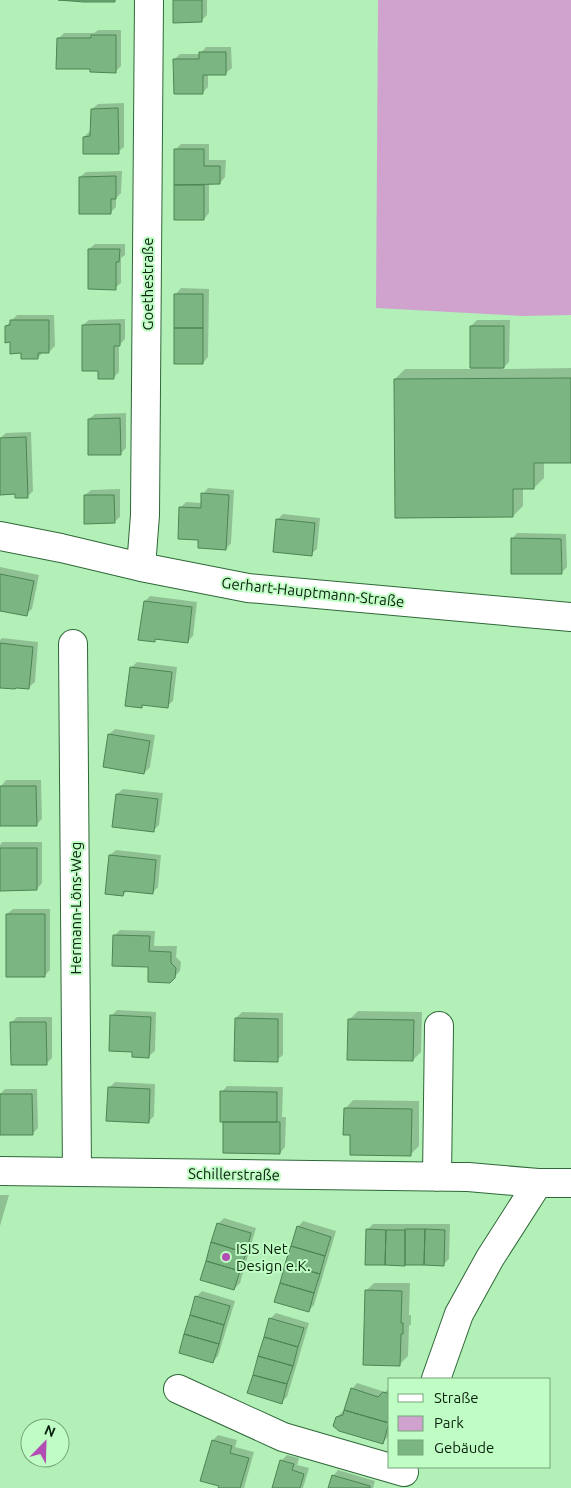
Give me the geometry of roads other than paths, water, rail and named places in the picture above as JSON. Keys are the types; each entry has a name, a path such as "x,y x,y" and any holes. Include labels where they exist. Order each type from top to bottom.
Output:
{"street":[{"name":"Goethestraße","path":"141,567 145,515 148,0"},
{"name":"Gerhart-Hauptmann-Straße","path":"0,536 248,588 571,617"},
{"name":"Hermann-Löns-Weg","path":"73,644 77,1172"},
{"path":"437,1177 439,1026"},
{"name":"Schillerstraße","path":"0,1171 468,1177 538,1183"},
{"path":"436,1378 459,1314 490,1258 538,1183 571,1183"},
{"path":"178,1389 283,1437 403,1475"}],"place":[{"name":"ISIS Net Design e.K.","path":"226,1257"}]}
